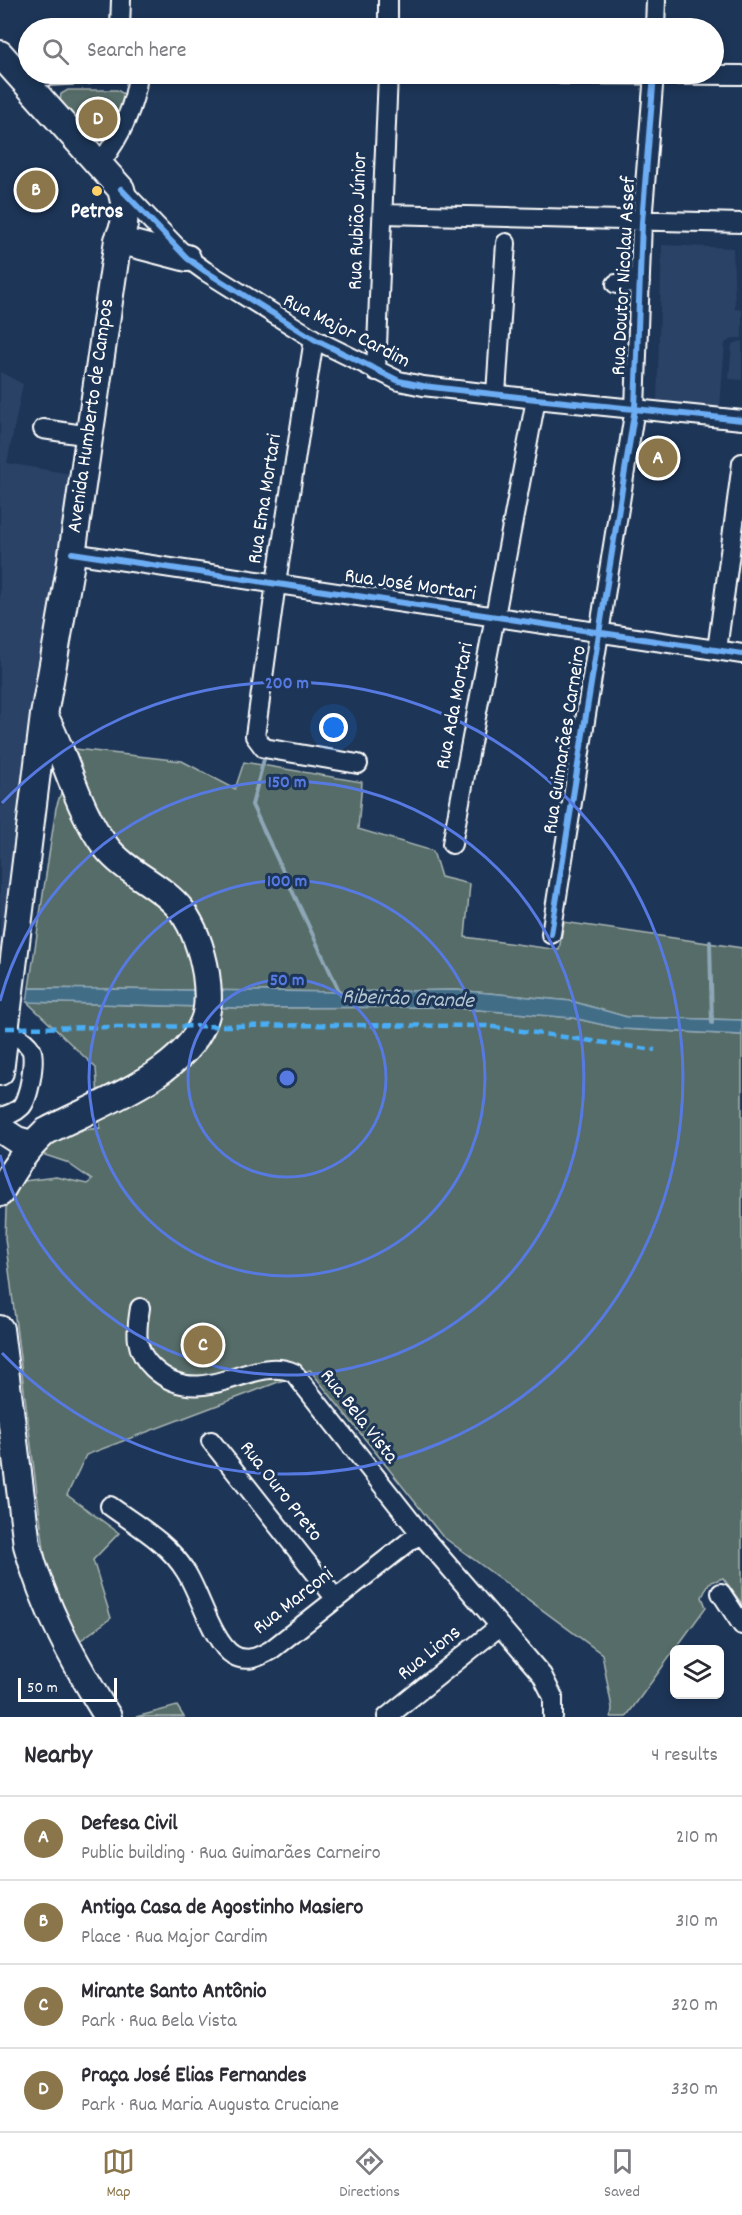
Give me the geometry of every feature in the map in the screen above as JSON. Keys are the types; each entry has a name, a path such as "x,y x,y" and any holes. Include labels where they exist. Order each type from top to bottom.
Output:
{"highway":[{"name":"Rua Major Cardim","path":"0,54 18,76"},
{"name":"Rua Major Cardim","path":"26,84 100,163 121,189"},
{"name":"Avenida Humberto de Campos","path":"0,1072 44,716 72,553 118,240 124,225 125,206 121,189"},
{"path":"118,240 187,258"},
{"path":"0,1194 15,1165 45,1132 158,1073 181,1054 203,1023 208,1002 202,950 181,909 126,868 106,847 86,815 58,740 44,716"},
{"path":"0,1129 17,1140 32,1144"},
{"path":"0,1329 27,1545 47,1607 108,1717"},
{"path":"74,1659 118,1717"}],"street":[{"path":"120,18 121,0"},
{"path":"388,0 388,18"},
{"path":"655,18 656,0"},
{"path":"724,75 742,75"},
{"path":"100,163 125,121 137,84"},
{"name":"Rua Rubião Júnior","path":"376,371 387,84"},
{"name":"Rua Doutor Nicolau Assef","path":"635,408 642,222 653,84"},
{"name":"Rua Major Cardim","path":"121,189 187,258 224,285 314,339 376,371 410,384 742,420"},
{"path":"383,214 742,223"},
{"path":"496,394 506,243"},
{"path":"616,284 640,283"},
{"name":"Rua Ema Mortari","path":"314,339 276,583 256,741 264,748 358,764"},
{"name":"Rua Ada Mortari","path":"452,844 536,399"},
{"name":"Rua Guimarães Carneiro","path":"551,934 635,408"},
{"path":"43,429 90,436"},
{"path":"717,650 735,575 742,463"},
{"name":"Rua José Mortari","path":"72,553 496,615 742,654"},
{"path":"0,1117 15,1113 27,1099 33,1058 31,1050 7,1019"},
{"name":"Rua Bela Vista","path":"140,1308 135,1334 139,1349 161,1375 176,1382 201,1386 274,1369 294,1373 420,1533 542,1675 553,1697 553,1717"},
{"name":"Rua Ouro Preto","path":"211,1441 335,1598"},
{"name":"Rua Marconi","path":"110,1506 175,1557 186,1571 222,1644 231,1654 243,1660 257,1658 271,1650 420,1533"},
{"path":"721,1593 742,1624"},
{"name":"Rua Lions","path":"387,1717 500,1626"}],"shaded area":[{"path":"662,245 733,248 735,309 742,310 742,338 734,338 725,343 720,406 703,408 657,401"},
{"path":"742,341 742,380 729,379 732,344"},
{"path":"0,372 23,384 7,463 71,474 3,957 0,957"}],"green space":[{"path":"68,90 117,90 124,94 127,103 112,135 102,139 93,138 60,102 61,94"},
{"path":"75,749 182,761 235,789 244,762 362,782 358,829 433,851 441,877 470,884 465,937 559,950 564,922 742,948 742,1020 627,1017 571,1001 456,990 338,992 29,988 56,808"},
{"path":"27,1002 239,1008 445,1007 573,1018 621,1029 742,1035 742,1604 723,1578 709,1583 702,1597 706,1607 678,1645 670,1645 670,1656 626,1717 611,1717 612,1708 602,1654 442,1536 310,1370 86,1455 67,1495 119,1533 93,1560 111,1618 81,1640 58,1599 46,1565 5,1238 7,1183 56,1177 87,1184 92,1180 66,1162 42,1154 43,1145 83,1130 100,1128 96,1068"},
{"path":"177,1706 184,1717 136,1717"}],"water":[{"name":"Ribeirão Grande","path":"29,988 338,992 456,990 571,1001 627,1017 742,1020 742,1035 621,1029 573,1018 445,1007 239,1008 27,1002"}],"waterway":[{"name":"Ribeirão Grande","path":"264,759 252,805 341,995"},
{"path":"710,942 712,1023"}],"marked path":[{"path":"6,1028 487,1026 655,1050"}],"cycle path":[{"path":"551,934 635,408 642,222 653,84"},
{"path":"121,189 187,258 205,271 314,339 399,381 423,386 536,399 742,420"},
{"path":"72,553 742,654"}],"place":[{"name":"Praça José Elias Fernandes","path":"98,119"},
{"name":"Antiga Casa de Agostinho Masiero","path":"36,190"},
{"name":"Petros","path":"97,191"},
{"name":"Defesa Civil","path":"658,458"},
{"name":"Mirante Santo Antônio","path":"203,1345"}]}
